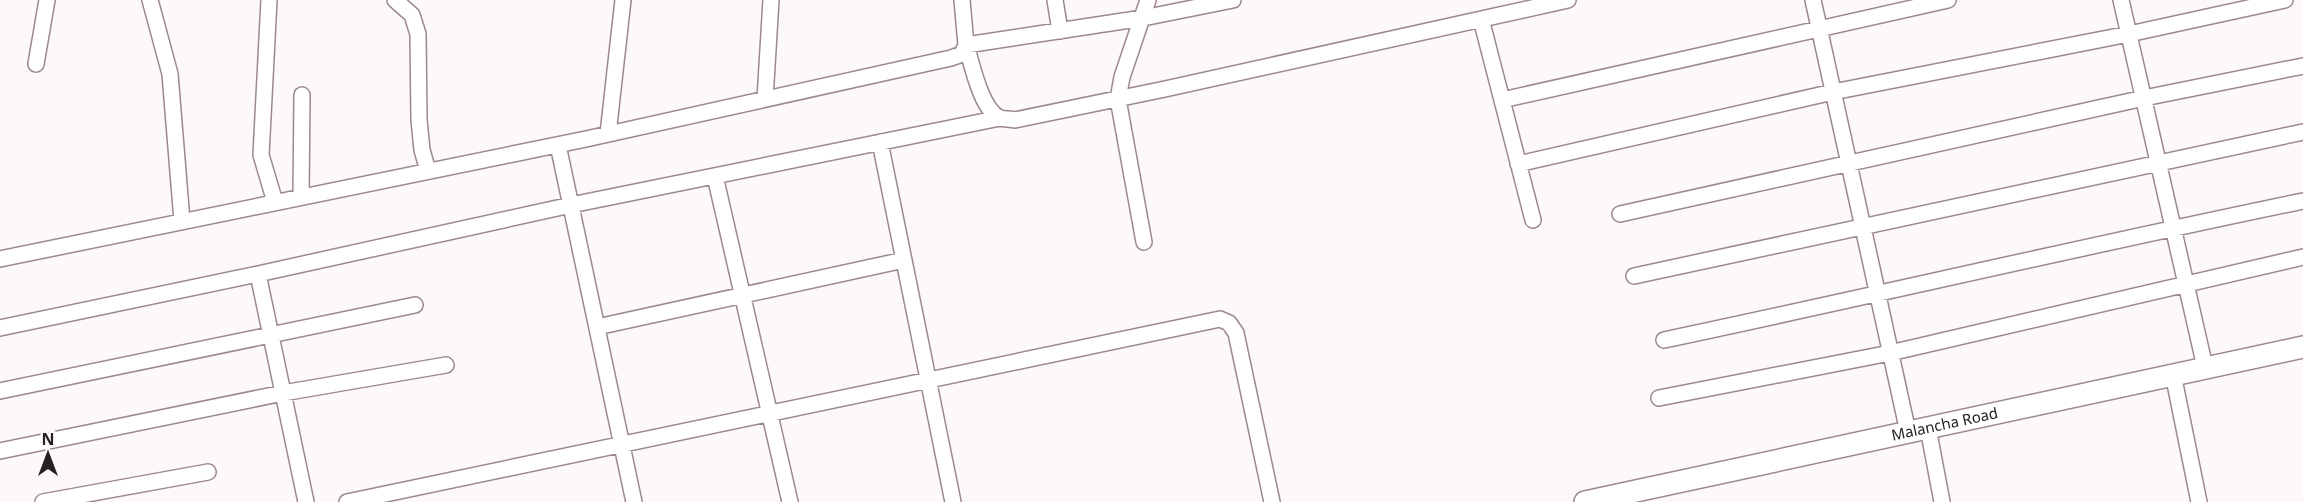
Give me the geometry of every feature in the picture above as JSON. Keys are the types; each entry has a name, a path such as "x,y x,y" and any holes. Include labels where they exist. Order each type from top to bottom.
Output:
{"main road":[{"name":"Malancha Road","path":"1585,502 2303,347"}],"street":[{"path":"36,64 47,0"},
{"path":"150,0 170,74 182,221"},
{"path":"269,0 261,155 275,202"},
{"path":"395,0 412,15 418,34 419,120 422,150 428,171"},
{"path":"608,134 623,0"},
{"path":"765,99 771,0"},
{"path":"962,0 966,45 982,95 990,110 1000,118"},
{"path":"1055,0 1060,31"},
{"path":"1144,242 1118,99 1122,77 1148,0"},
{"path":"966,45 1143,18 1233,0"},
{"path":"0,327 258,274 571,205 1000,118 1015,120 1118,99 1568,0"},
{"path":"1813,0 1890,353 1942,502"},
{"path":"1502,100 1948,0"},
{"path":"2121,0 2205,367"},
{"path":"1518,164 1833,92 2129,34 2285,0"},
{"path":"1481,19 1533,220"},
{"path":"0,259 608,134 951,58 962,54 966,45"},
{"path":"1620,214 2144,98 2303,66"},
{"path":"301,197 302,95"},
{"path":"1634,276 2303,132"},
{"path":"880,142 953,502"},
{"path":"558,145 634,502"},
{"path":"715,176 790,502"},
{"path":"1664,340 2303,201"},
{"path":"1659,398 1890,353 2303,257"},
{"path":"597,327 904,260"},
{"path":"258,274 306,502"},
{"path":"0,391 415,305"},
{"path":"346,502 1220,319 1229,323 1236,333 1272,502"},
{"path":"0,451 283,393 446,365"},
{"path":"2173,374 2199,502"},
{"path":"43,502 208,472"}]}
